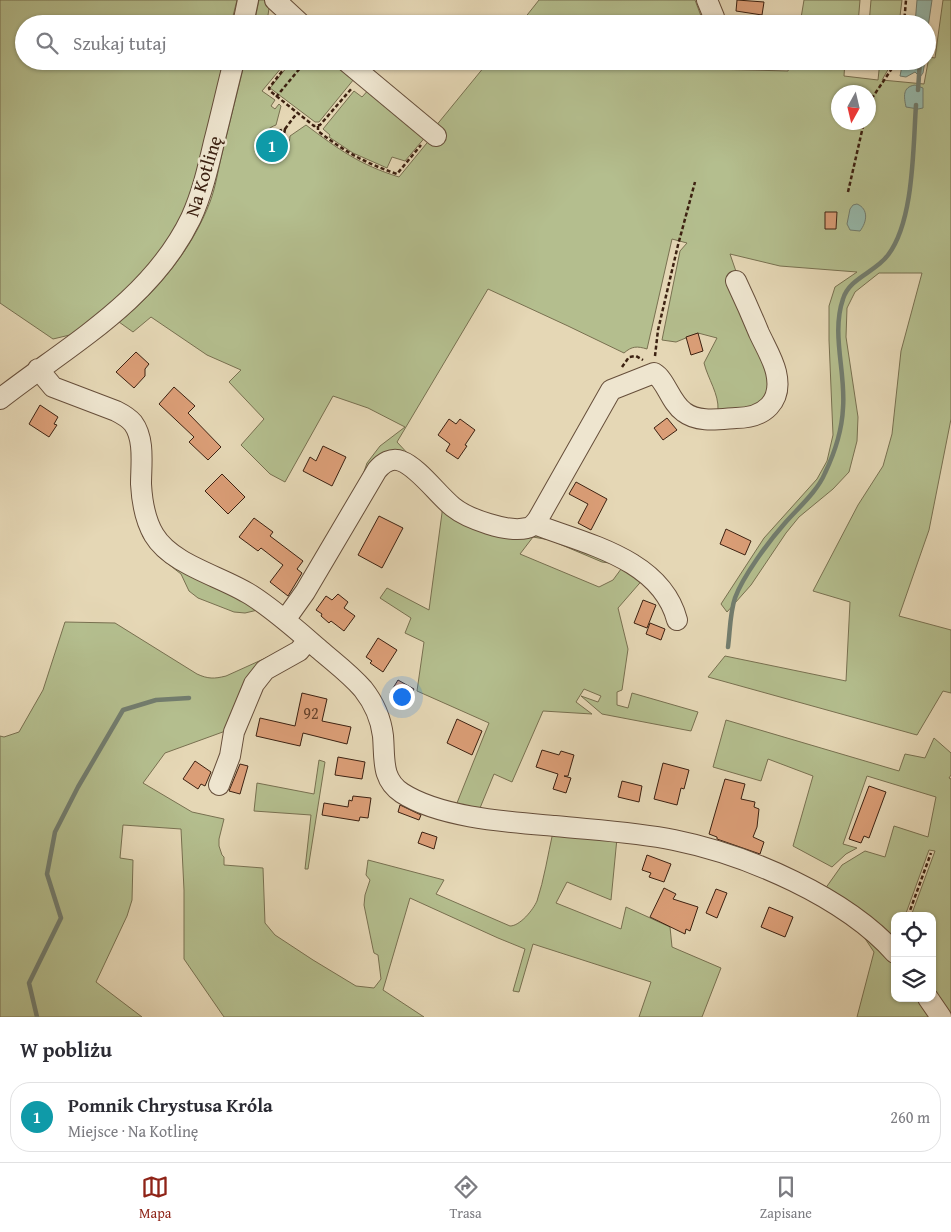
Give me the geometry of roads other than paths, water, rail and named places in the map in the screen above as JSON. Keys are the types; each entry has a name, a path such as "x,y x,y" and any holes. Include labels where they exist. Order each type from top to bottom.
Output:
{"street":[{"path":"245,15 248,0"},
{"path":"275,0 291,15"},
{"path":"707,0 713,15"},
{"name":"Na Kotlinę","path":"0,399 38,369 100,325 128,301 164,262 174,248 191,218 204,183 232,70"},
{"path":"356,70 434,134"},
{"path":"285,620 305,592 377,470 388,461 396,459 408,464 452,506 466,515 511,529 525,529 534,524 611,390 654,373 659,376 672,400 683,412 696,418 752,417 759,414 770,405 775,396 777,388 776,371 736,281"},
{"path":"38,369 53,387 116,411 124,415 133,424 140,442 143,504 147,519 163,547 184,562 238,587 285,620 344,669 369,697 379,719 386,773 392,785 410,797 431,806 471,816 658,837 691,844 727,855 786,878 834,903 865,924 891,950"},
{"path":"534,524 606,551 633,564 662,590 672,604 678,620"},
{"path":"219,785 230,756 234,732 254,684 265,670 299,651 308,640"},
{"path":"931,1002 941,1017"}],"water":[{"path":"917,0 932,0 930,15 916,15"},
{"path":"901,70 924,70 920,77 915,72 906,77 900,76"},
{"path":"915,85 923,88 923,108 906,107 906,90"},
{"path":"857,204 864,209 866,216 860,231 850,230 847,224 850,209 853,205"}],"waterway":[{"path":"918,90 919,70"},
{"path":"728,647 733,604 739,589 757,559 772,539 822,480 835,449 840,433 843,408 843,381 838,326 843,299 846,292 857,280 883,261 897,241 903,223 911,183 916,105"},
{"path":"37,1017 29,983 61,918 47,874 55,832 78,787 123,710 156,700 189,698"}],"place":[{"name":"Pomnik Chrystusa Króla","path":"272,146"}]}
